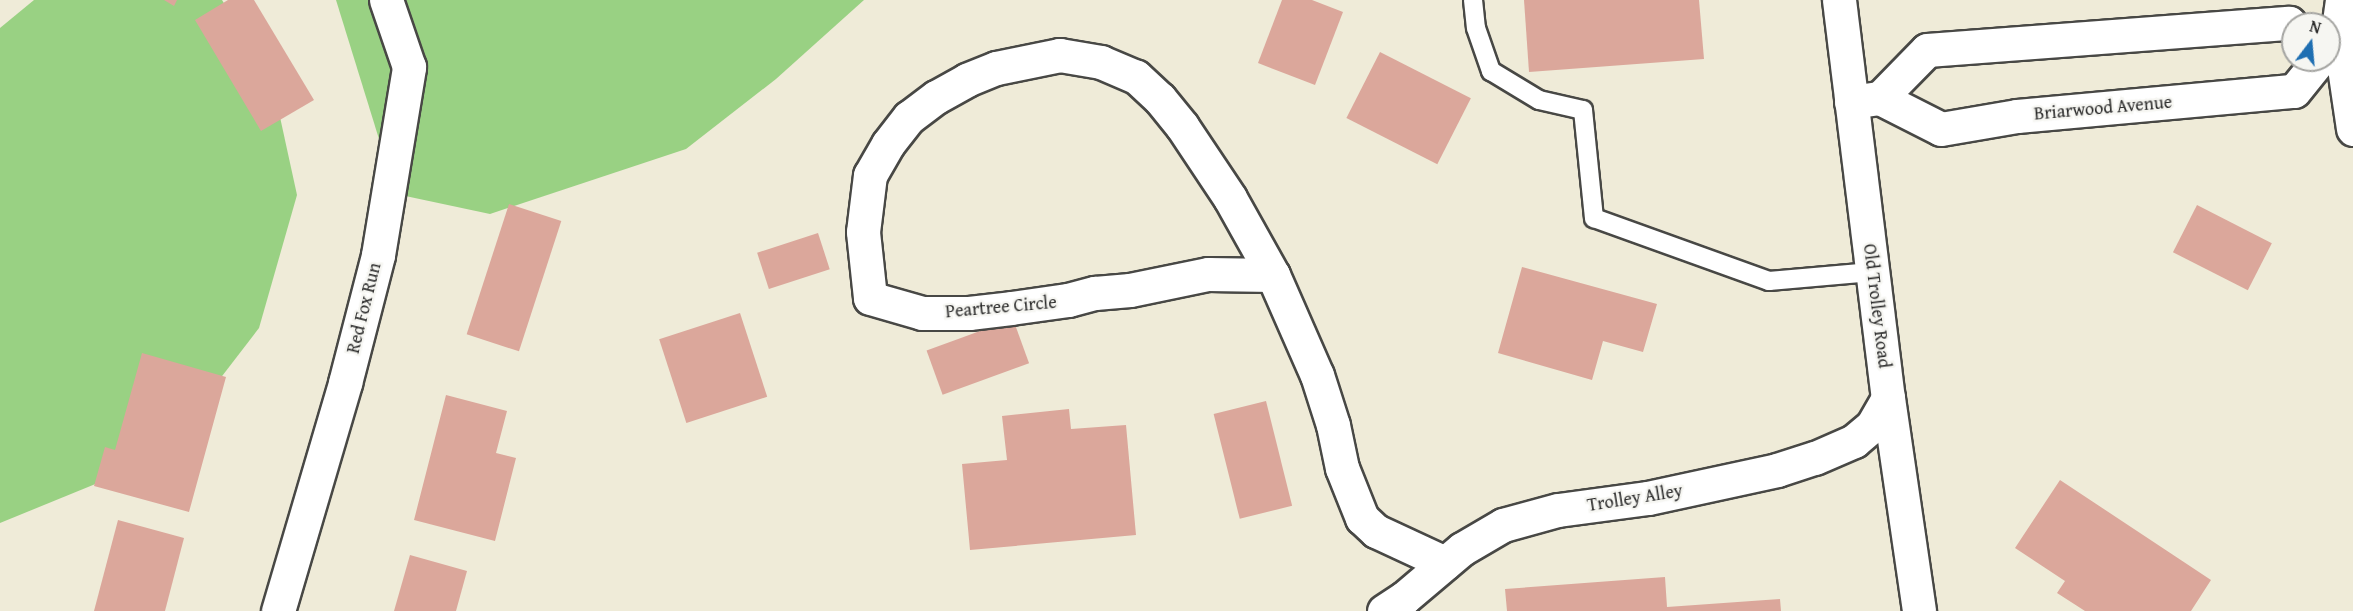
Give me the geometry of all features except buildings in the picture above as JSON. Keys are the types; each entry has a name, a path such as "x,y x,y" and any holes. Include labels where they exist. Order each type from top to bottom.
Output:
{"street":[{"name":"Red Fox Run","path":"278,611 342,394 378,255 409,67 386,0"},
{"name":"Old Trolley Road","path":"1839,0 1866,100 1872,272 1919,611"},
{"path":"1866,100 1927,50 2281,24"},
{"name":"Peartree Circle","path":"1273,275 1208,274 1130,290 1095,293 1068,300 1011,308 969,313 922,313 870,298 863,232 870,175 888,144 909,117 936,96 996,68 1060,55 1101,62 1136,77 1160,99 1182,126 1230,198 1273,275 1317,375 1333,425 1342,468 1362,518 1376,531 1445,562"},
{"name":"Briarwood Avenue","path":"1866,100 1941,129 2017,116 2294,91 2312,72"},
{"path":"2336,72 2353,129"},
{"name":"Trolley Alley","path":"1388,610 1462,549 1503,525 1558,510 1648,498 1777,470 1815,458 1854,441 1872,426 1888,398"}],"lane":[{"path":"1473,0 1476,28 1491,71 1539,100 1583,110 1594,218 1769,281 1872,272"}],"green space":[{"path":"34,0 222,0 273,85 297,195 259,328 159,458 0,523 0,28"},
{"path":"336,0 864,0 776,79 686,149 490,214 396,194"}]}
